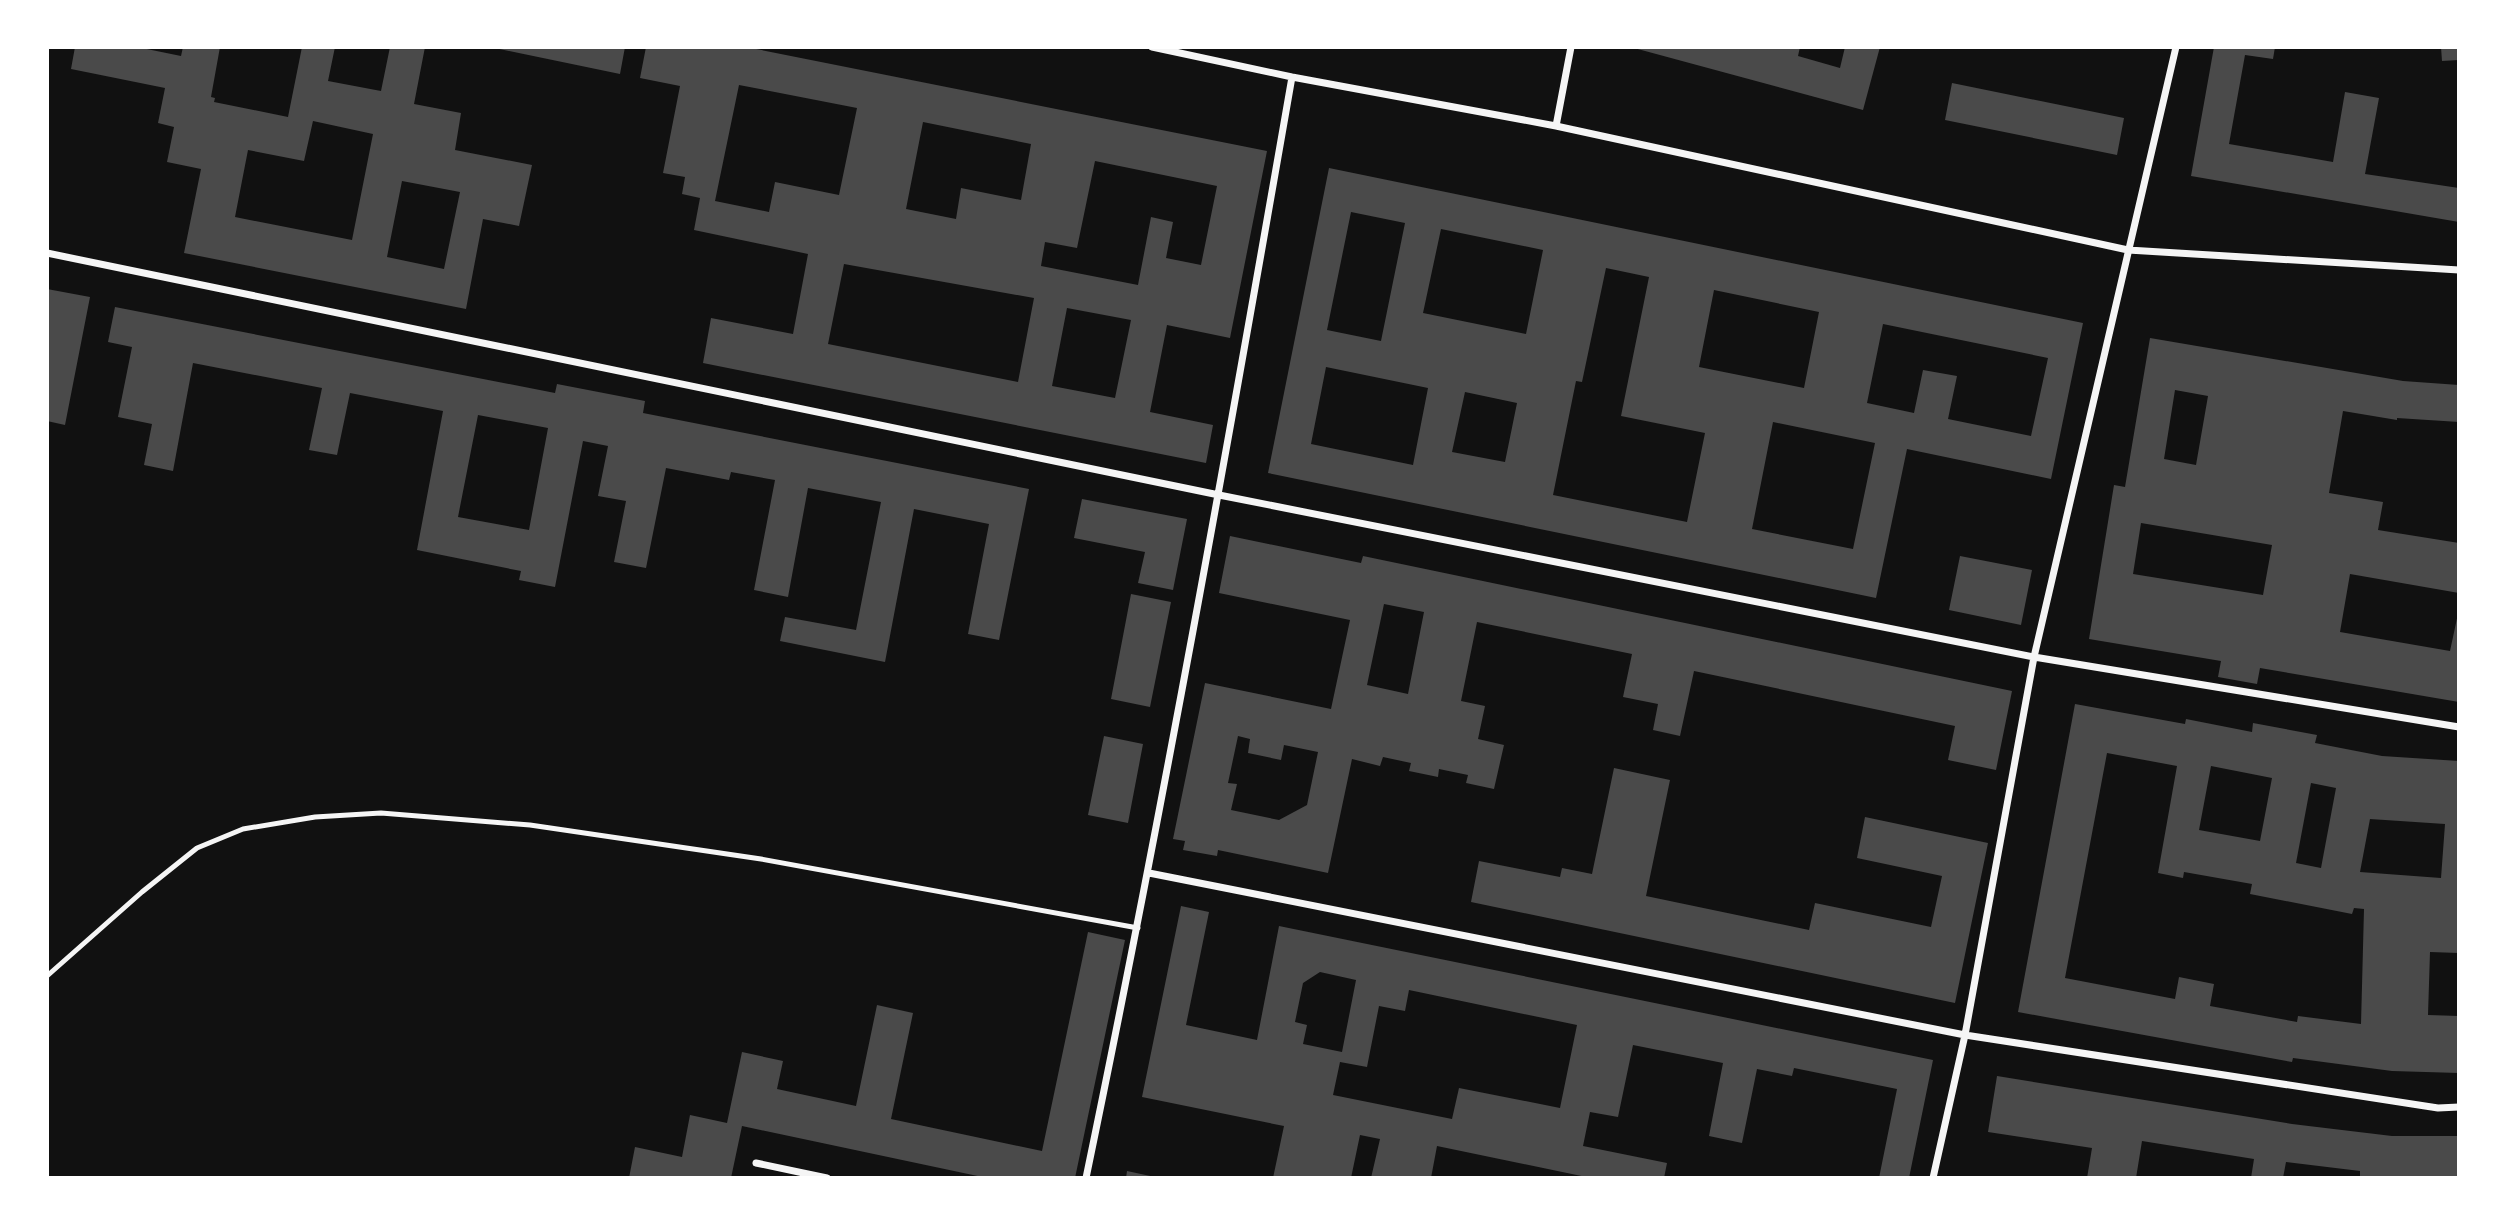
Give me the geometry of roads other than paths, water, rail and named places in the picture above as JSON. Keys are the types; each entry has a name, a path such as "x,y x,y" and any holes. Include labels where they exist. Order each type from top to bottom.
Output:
{"street":[{"path":"1152,47 1292,77 1556,126 2128,250 2459,270"},
{"path":"1556,126 1571,47"},
{"path":"1933,1178 1965,1035 2034,657 2176,47"},
{"path":"1086,1178 1149,873 1292,77"},
{"path":"47,253 1219,495 2034,657 2459,727"},
{"path":"1149,873 1965,1035 2438,1108 2459,1107"},
{"path":"756,1163 827,1178"}],"lane":[{"path":"47,976 142,892 197,848 243,829 315,817 381,813 530,825 748,857 1138,928"}]}
